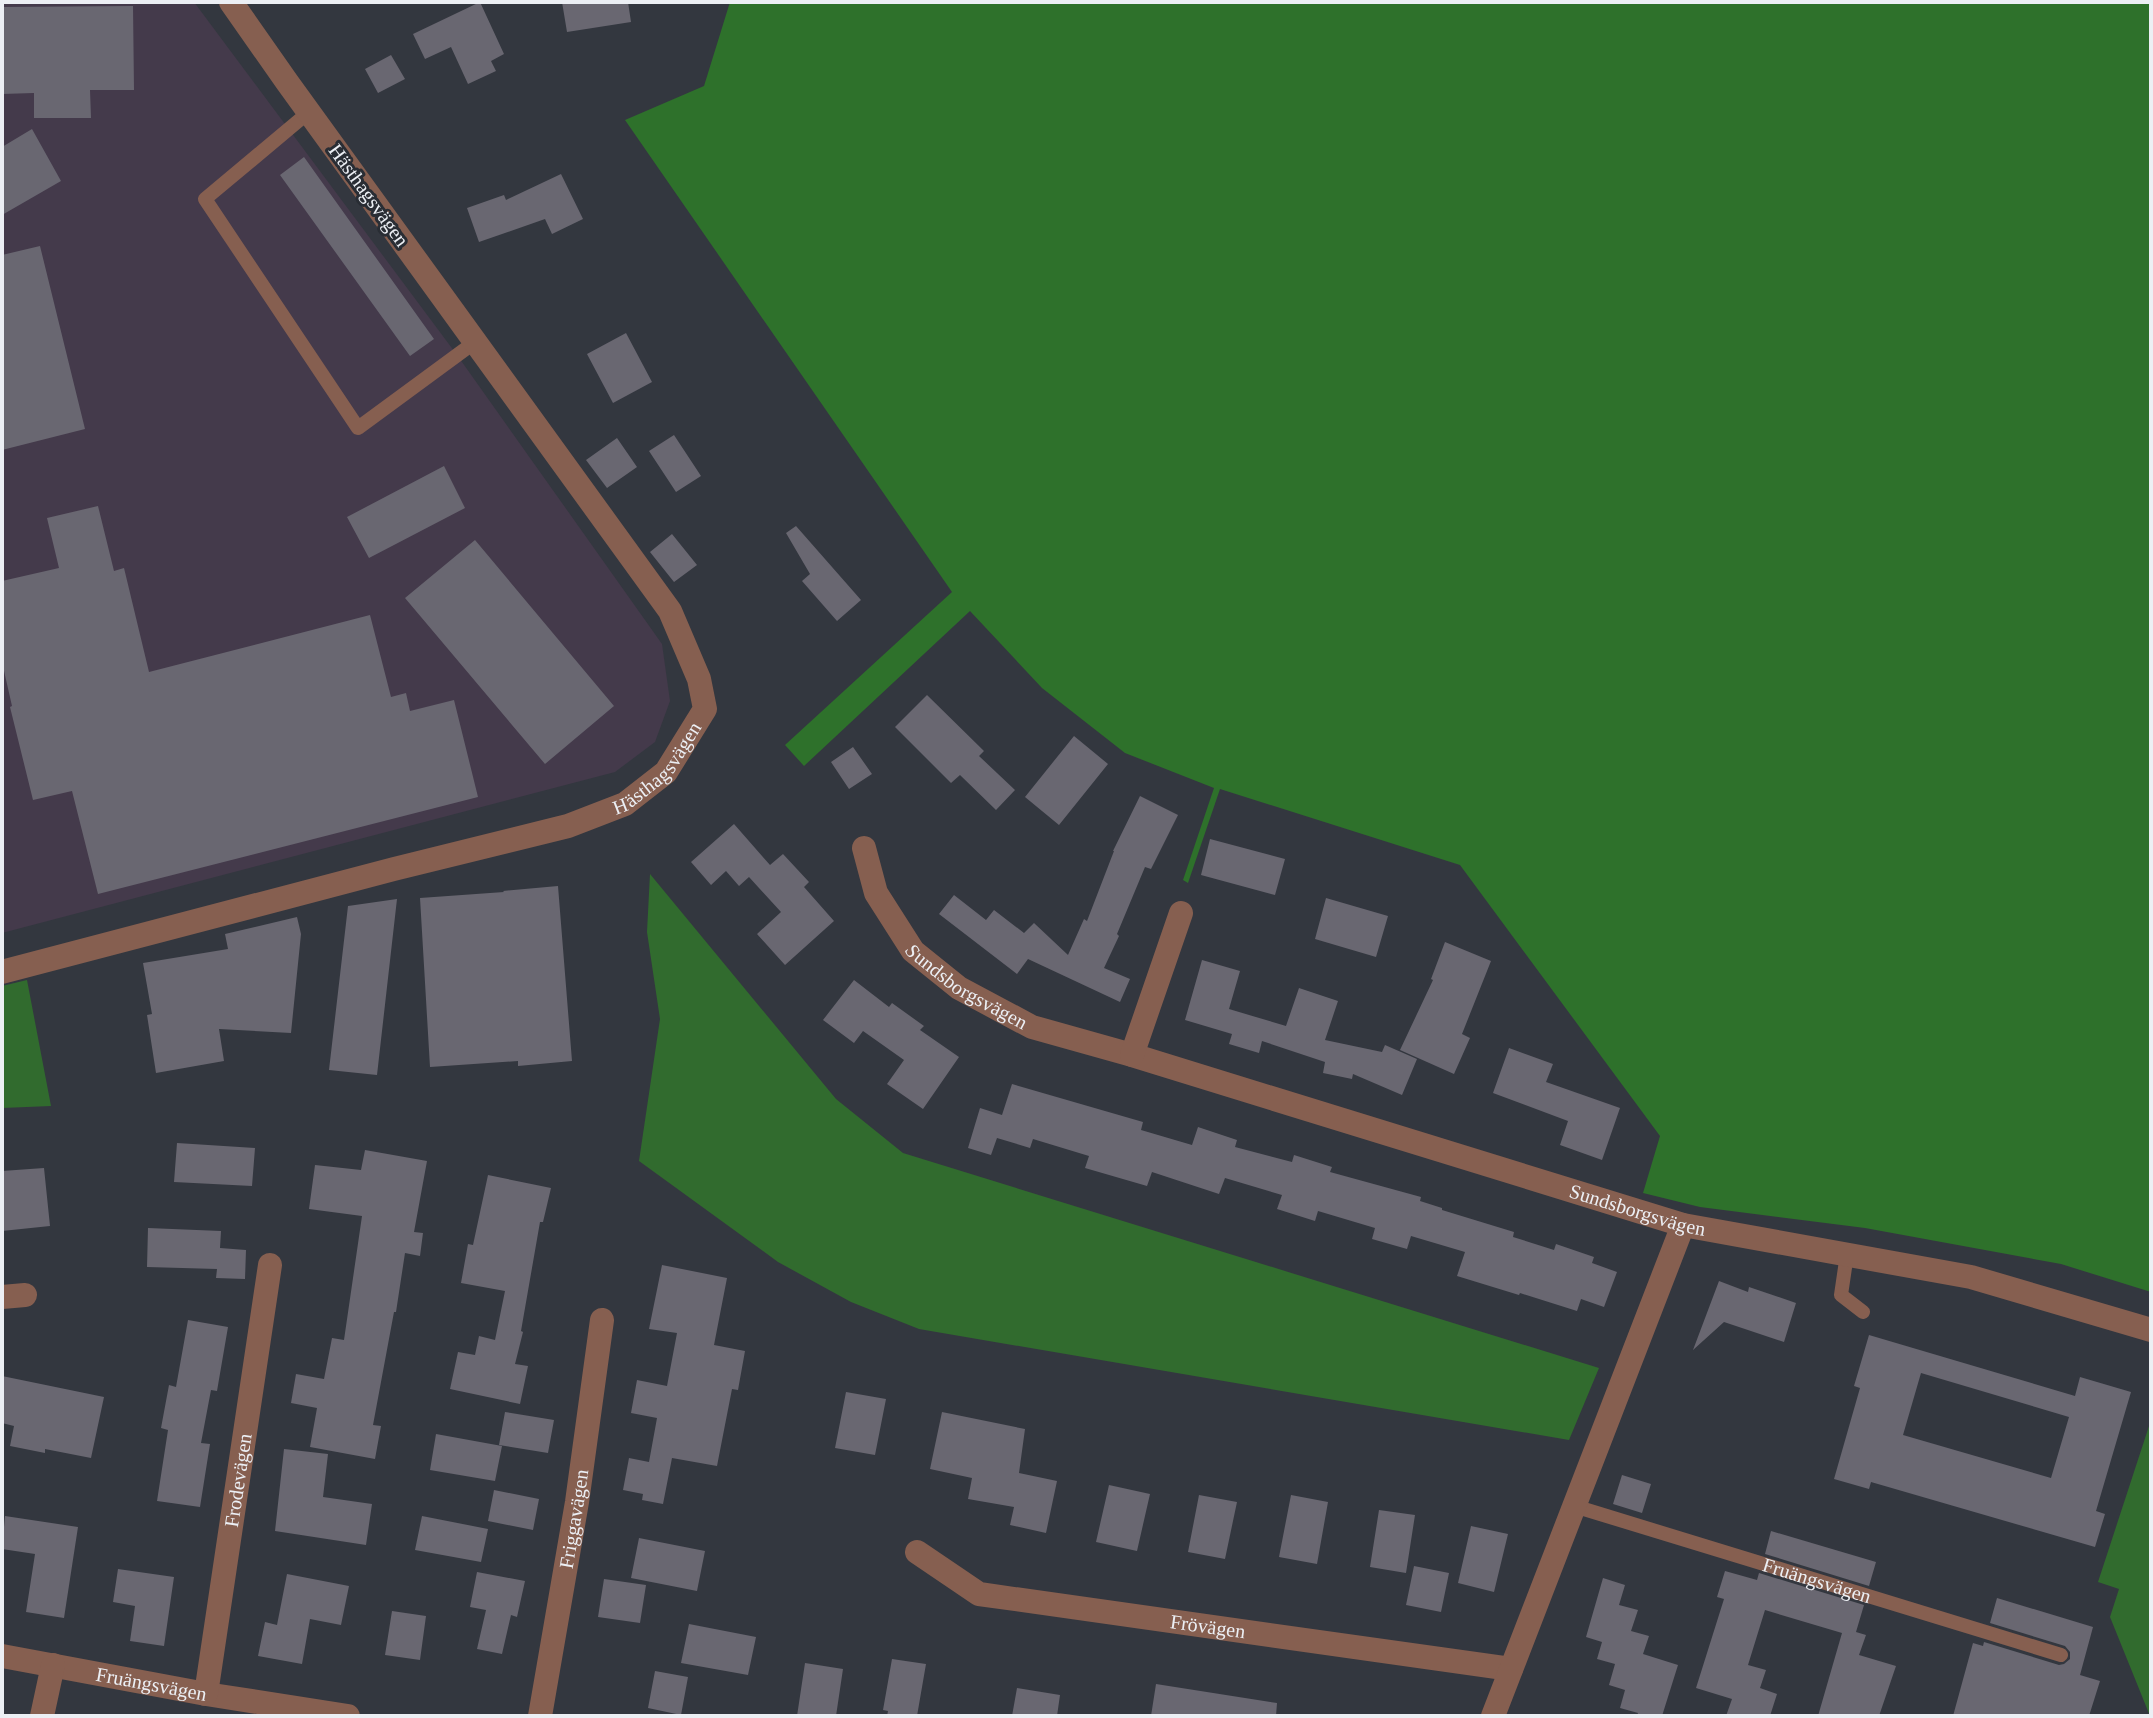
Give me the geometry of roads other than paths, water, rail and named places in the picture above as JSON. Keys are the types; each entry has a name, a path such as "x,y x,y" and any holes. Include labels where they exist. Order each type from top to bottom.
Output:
{"street":[{"name":"Hästhagsvägen","path":"2,972 568,826 625,804 666,772 705,709 699,679 670,611 231,2"},
{"name":"Sundsborgsvägen","path":"864,848 876,893 913,951 959,988 1032,1027 1683,1225 1971,1277 2151,1330"},
{"path":"1132,1055 1181,913"},
{"path":"1493,1716 1683,1225"},
{"name":"Frodevägen","path":"206,1694 270,1265"},
{"name":"Friggavägen","path":"540,1716 577,1502 602,1320"},
{"name":"Frövägen","path":"917,1552 979,1594 1511,1669"},
{"name":"Fruängsvägen","path":"2,1656 206,1694 348,1716"},
{"path":"42,1716 53,1665"}],"lane":[{"path":"309,112 205,199 358,428 475,342"},
{"path":"1847,1254 1841,1295 1863,1312"},
{"name":"Fruängsvägen","path":"1574,1506 2061,1655"}]}
